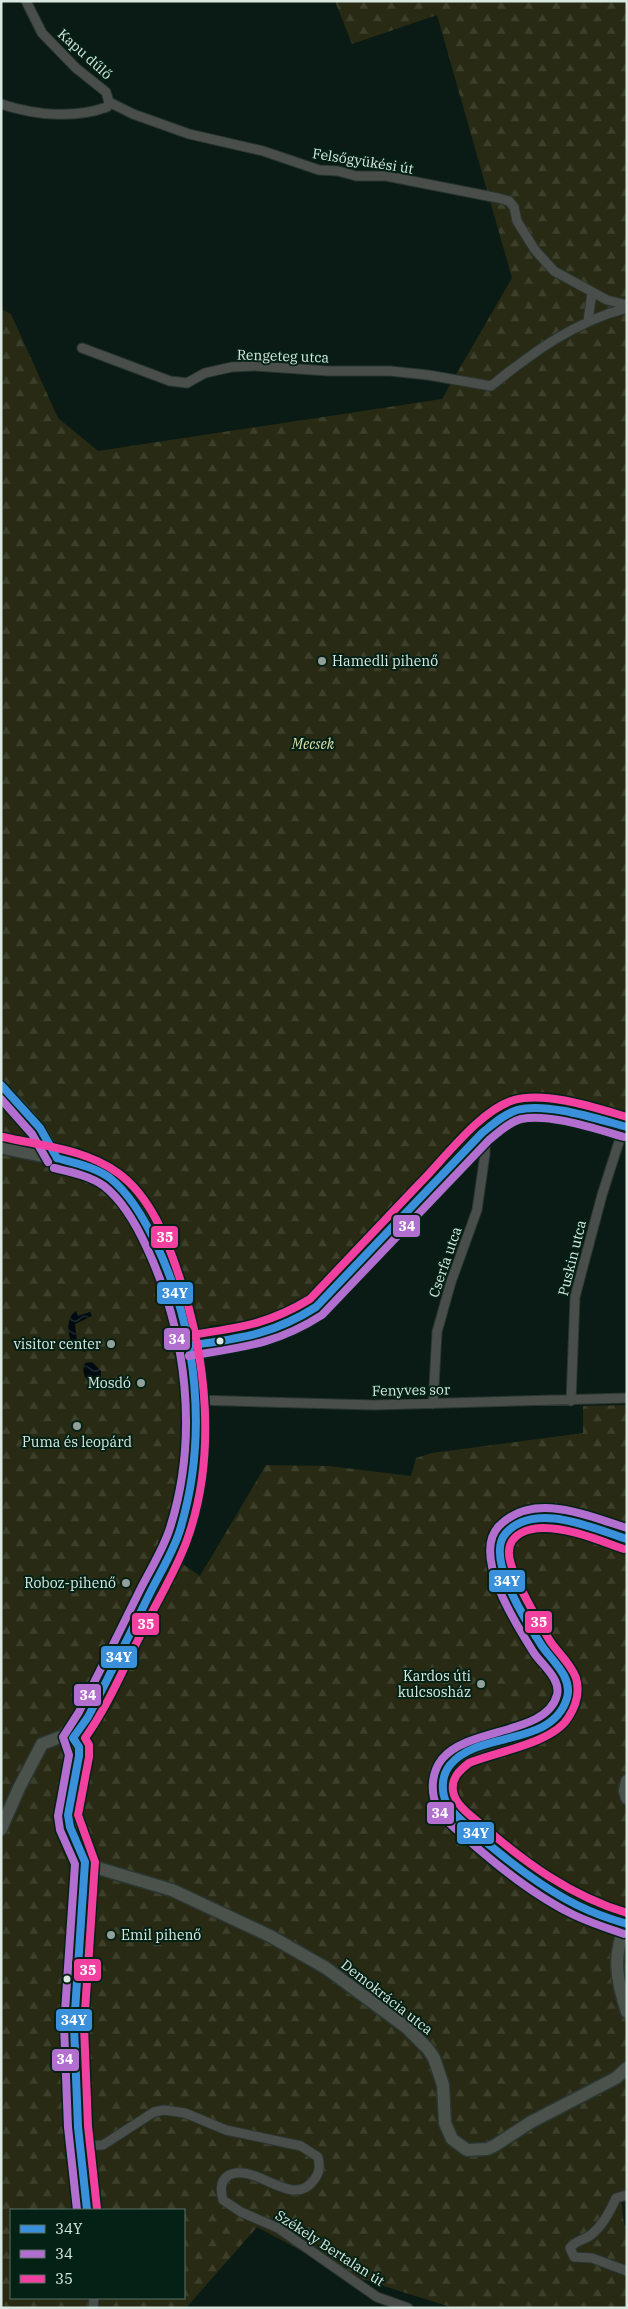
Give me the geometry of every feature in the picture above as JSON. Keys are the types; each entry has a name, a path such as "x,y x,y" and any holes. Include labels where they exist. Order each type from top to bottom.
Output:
{"street":[{"name":"Kapu dűlő","path":"26,1 42,33 76,68 106,92 109,102"},
{"path":"1,104 48,113 75,114 93,112 106,107 109,102"},
{"name":"Felsőgyükési út","path":"109,102 133,114 189,134 239,144 319,170 338,171 356,176 386,176 509,201 514,207 517,221 535,250 554,271 607,300 627,307"},
{"path":"588,321 592,292"},
{"path":"588,321 602,314 627,307"},
{"name":"Rengeteg utca","path":"82,348 170,381 187,383 205,374 232,367 255,366 328,371 390,371 428,374 491,386 524,360 588,321"},
{"path":"1,1085 19,1102 50,1141 57,1158"},
{"path":"187,1346 261,1334 292,1322 316,1307 484,1131 504,1116 519,1109 569,1112 626,1126"},
{"name":"Puskin utca","path":"571,1401 575,1297 602,1196 626,1126"},
{"name":"Cserfa utca","path":"433,1404 438,1332 451,1282 477,1210 485,1154 484,1131"},
{"path":"1,1147 57,1158 91,1168 114,1182 136,1208 151,1233 166,1266 187,1346 195,1400 195,1448 179,1532 112,1671 83,1725 73,1738"},
{"name":"Fenyves sor","path":"195,1400 374,1405 627,1398"},
{"path":"627,1539 544,1517 526,1518 507,1530 499,1549 503,1570 547,1654 565,1675 566,1701 555,1718 535,1729 520,1736 469,1750 458,1756 446,1769 442,1783 444,1801 450,1809 526,1874 569,1900 626,1924 617,1951 615,1965 618,1985 627,2012"},
{"path":"1,1829 19,1788 42,1744 63,1736 73,1738 77,1742 79,1756 68,1814 70,1827 85,1862 74,2026 79,2146 87,2209"},
{"path":"627,1781 625,1791 627,1798"},
{"name":"Demokrácia utca","path":"85,1862 100,1869 172,1890 270,1936 326,1968 407,2028 428,2049 437,2064 443,2085 445,2124 452,2139 467,2150 487,2149 494,2146 531,2122 616,2078 627,2068"},
{"name":"Székely Bertalan út","path":"79,2146 103,2145 154,2112 164,2110 185,2113 226,2130 301,2146 318,2158 318,2175 310,2185 297,2190 287,2189 254,2175 229,2174 223,2180 220,2188 223,2200 241,2212 278,2228 377,2296 408,2308"},
{"path":"627,2195 616,2198 600,2226 590,2236 572,2244 570,2248 574,2257 592,2258 627,2271"}],"green space":[{"name":"Mecsek","path":"335,1 627,1 627,1127 519,1109 482,1133 338,1286 292,1322 212,1325 183,1342 193,1399 179,1532 171,1556 200,1576 266,1465 329,1466 411,1476 416,1458 432,1453 583,1433 583,1406 627,1405 627,2196 621,2197 624,2225 627,2226 627,2308 455,2308 343,2273 257,2227 186,2308 1,2308 1,309 11,314 58,418 98,451 442,399 512,278 437,15 352,44"}],"water":[{"path":"76,1311 78,1316 90,1312 92,1316 75,1324 77,1341 87,1348 85,1352 72,1347 68,1328 70,1319"},
{"path":"92,1362 101,1371 101,1382 96,1385 90,1384 84,1372 85,1363"}],"transit line":[{"name":"34Y","path":"1,1085 40,1128 57,1158"},
{"name":"35","path":"185,1336 250,1325 279,1315 310,1299 464,1136 501,1105 527,1098 556,1099 627,1117"},
{"name":"34","path":"1,1099 32,1134 48,1162"},
{"name":"34Y","path":"187,1346 239,1338 269,1330 299,1317 316,1307 482,1133 507,1114 517,1110 543,1108 587,1116 627,1127"},
{"name":"34","path":"189,1356 242,1347 273,1339 289,1333 322,1315 489,1140 512,1123 521,1119 545,1118 587,1126 624,1137"},
{"name":"35","path":"3,1137 63,1149 105,1165 129,1183 148,1206 163,1233 189,1307 202,1374 205,1408 205,1442 202,1475 196,1508 183,1552 101,1713 85,1738 89,1745 89,1757 78,1815 95,1862 84,2026 88,2126 97,2209"},
{"name":"34Y","path":"57,1158 91,1168 110,1178 125,1192 148,1228 171,1279 182,1314 190,1350 196,1423 189,1495 177,1539 88,1717 73,1738 79,1747 79,1756 68,1815 70,1827 85,1862 74,2026 78,2127 87,2209"},
{"name":"34","path":"54,1168 87,1177 104,1186 123,1206 139,1231 161,1281 172,1315 180,1350 186,1422 184,1458 179,1493 167,1536 79,1712 63,1737 69,1755 58,1816 60,1830 75,1864 64,2026 68,2127 77,2209"},
{"name":"34","path":"624,1934 574,1915 532,1890 505,1871 444,1817 435,1803 433,1783 438,1765 454,1749 470,1741 523,1724 538,1717 550,1708 557,1695 554,1678 534,1653 517,1626 493,1572 490,1554 492,1539 499,1526 513,1516 528,1510 544,1508 578,1513 627,1528"},
{"name":"34Y","path":"627,1539 581,1524 548,1518 532,1519 518,1524 506,1533 501,1544 500,1558 510,1590 542,1646 564,1676 568,1690 567,1698 559,1714 546,1725 531,1732 478,1747 462,1754 447,1769 443,1784 445,1799 452,1812 510,1862 563,1898 602,1916 627,1924"},
{"name":"35","path":"624,1549 584,1535 543,1528 526,1531 516,1536 513,1540 509,1551 513,1571 525,1597 550,1641 574,1673 578,1688 575,1704 561,1727 550,1734 523,1746 469,1763 457,1775 453,1782 453,1791 454,1796 464,1810 532,1865 568,1888 606,1906 627,1913"}],"place":[{"name":"Hamedli pihenő","path":"322,661"},
{"name":"visitor center","path":"111,1344"},
{"name":"Mosdó","path":"141,1383"},
{"name":"Puma és leopárd","path":"77,1426"},
{"name":"Roboz-pihenő","path":"126,1583"},
{"name":"Kardos úti kulcsosház","path":"481,1684"},
{"name":"Emil pihenő","path":"111,1935"}]}
